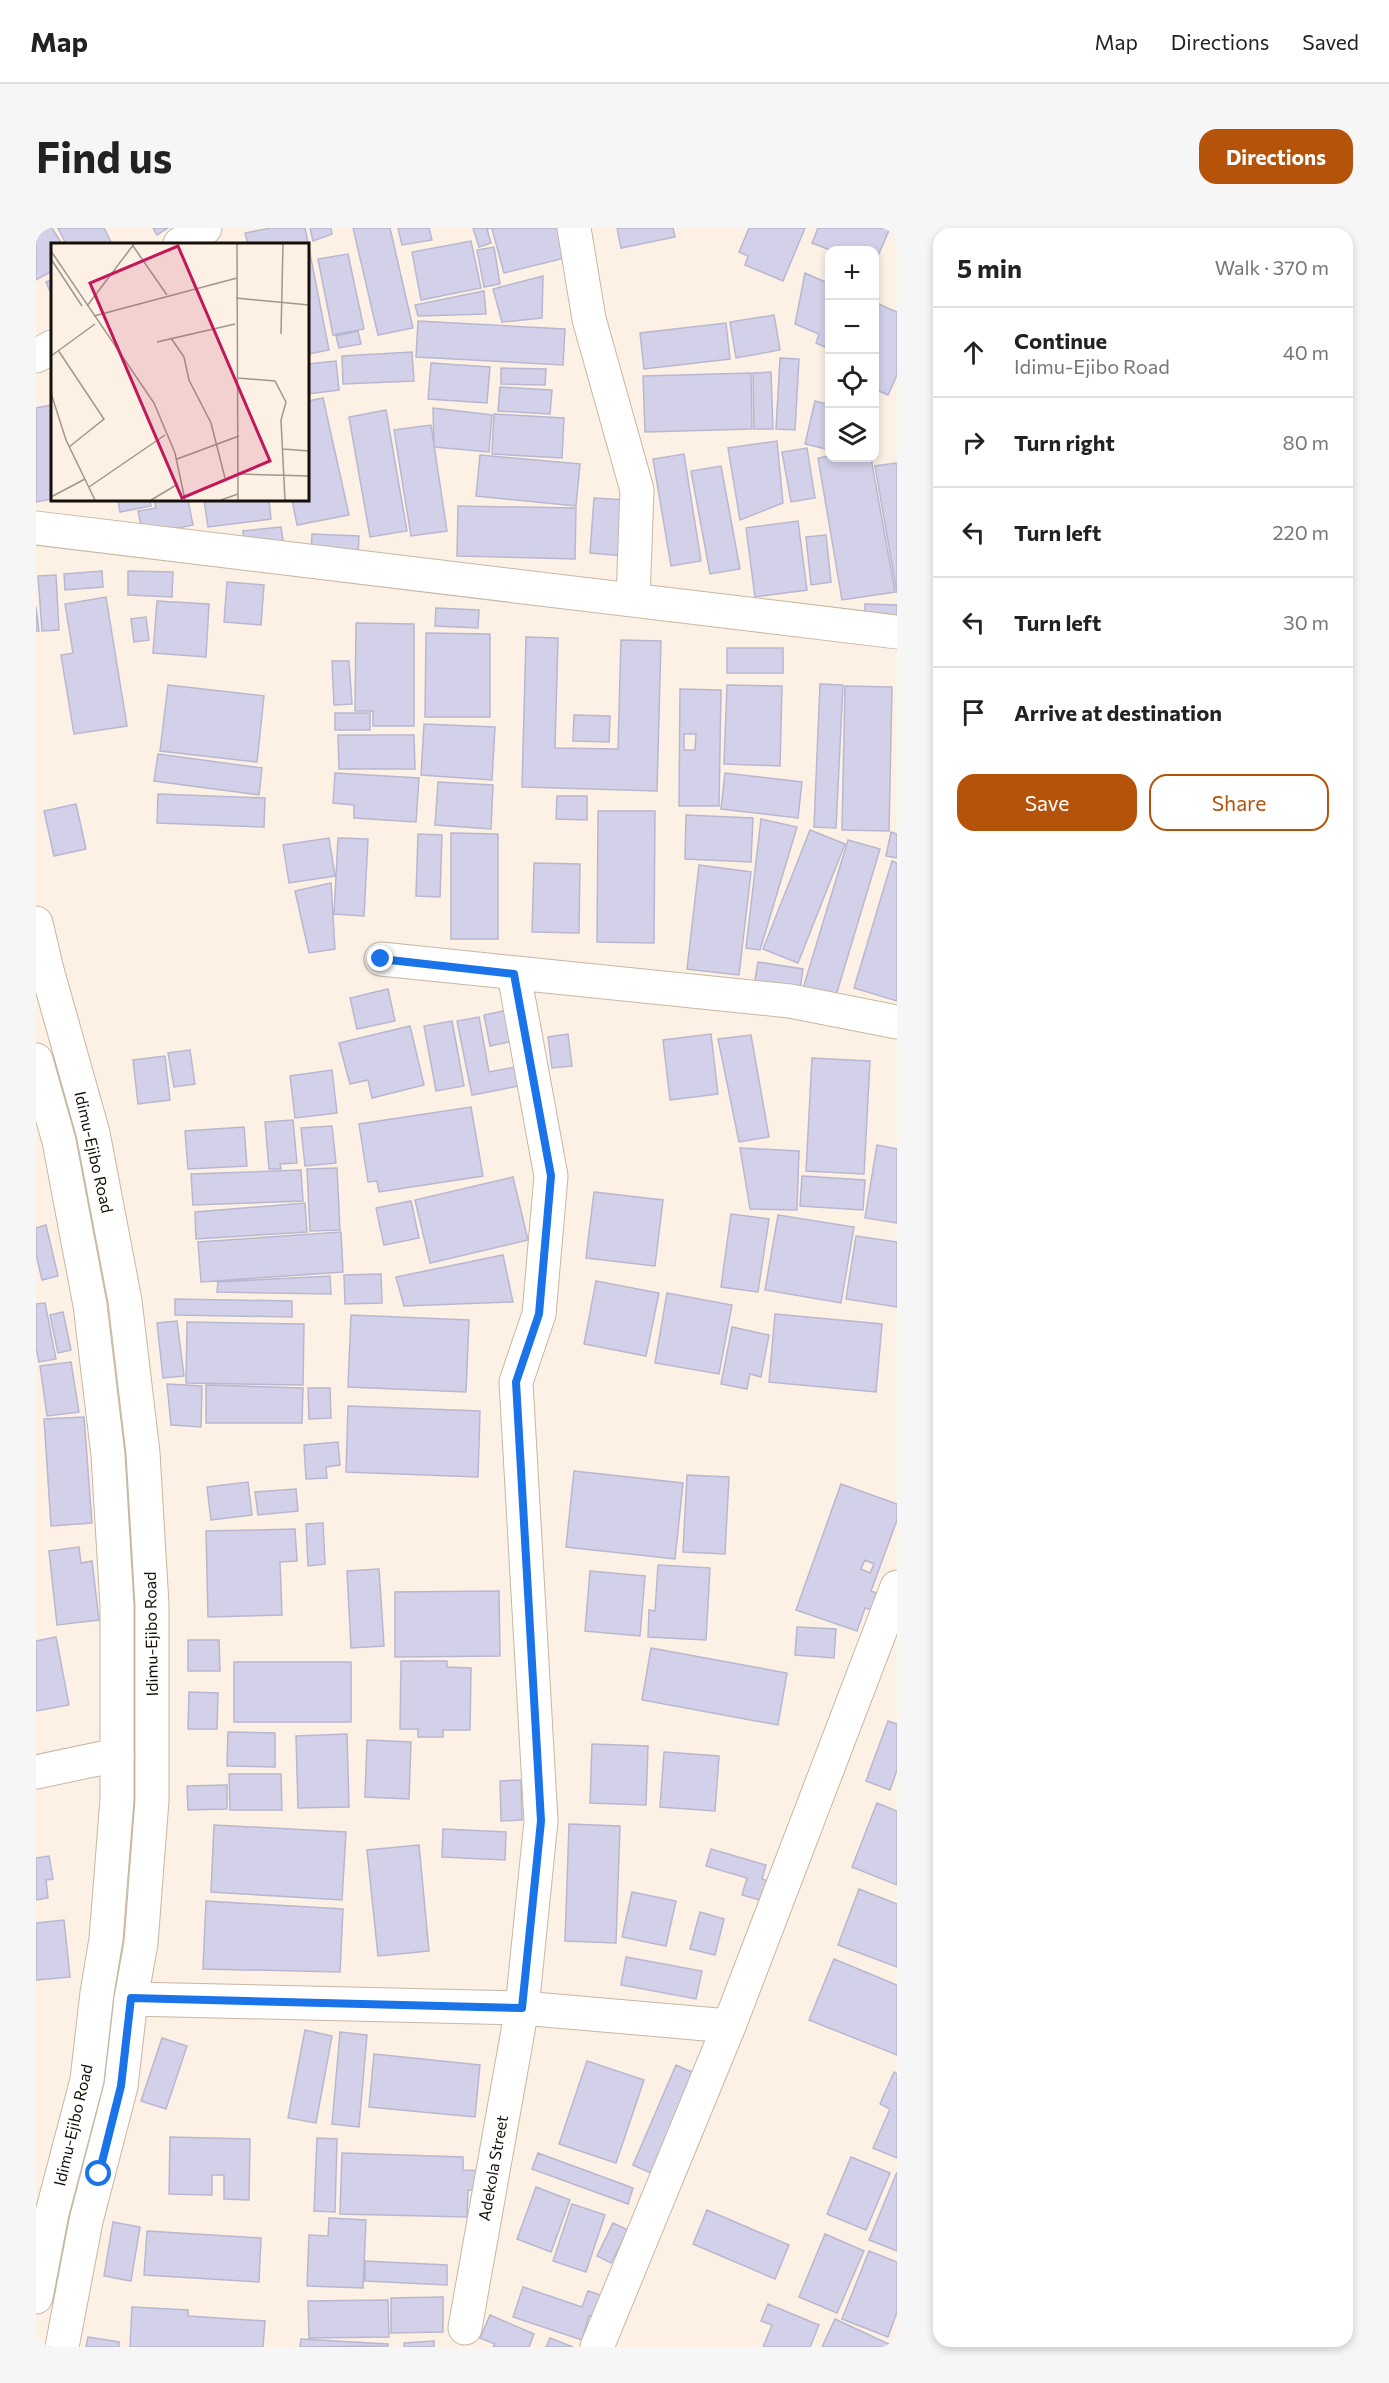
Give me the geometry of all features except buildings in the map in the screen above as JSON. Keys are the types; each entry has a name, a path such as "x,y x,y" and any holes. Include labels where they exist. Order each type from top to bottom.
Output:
{"street":[{"path":"182,243 205,228"},
{"path":"574,228 588,319 637,490 633,600"},
{"path":"36,356 51,348"},
{"path":"36,528 897,632"},
{"name":"Idimu-Ejibo Road","path":"36,923 93,1133 125,1300 143,1453 152,1605 152,1800 141,1944 131,1998 121,2086 86,2221 62,2347"},
{"path":"381,959 790,1001 897,1022"},
{"name":"Adekola Street","path":"465,2328 522,2008 541,1821 516,1382 539,1314 551,1176 514,974"},
{"name":"Idimu-Ejibo Road","path":"36,1060 59,1141 88,1294 108,1455 117,1606 117,1799 106,1939 87,2080 44,2214 36,2297"},
{"path":"597,2347 729,2026 897,1587"},
{"path":"36,1772 117,1755"},
{"path":"131,1998 522,2008 729,2026"}],"route":[{"path":"99,2174 121,2086 131,1998 522,2008 541,1821 516,1382 539,1314 551,1176 514,974 381,959"}]}
